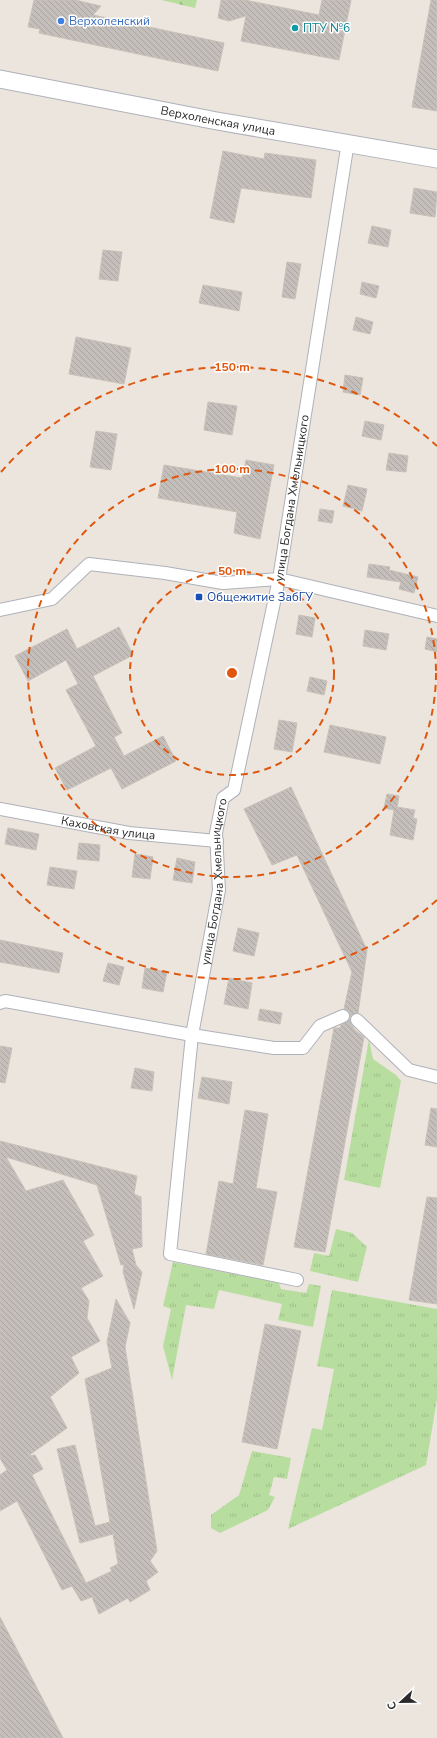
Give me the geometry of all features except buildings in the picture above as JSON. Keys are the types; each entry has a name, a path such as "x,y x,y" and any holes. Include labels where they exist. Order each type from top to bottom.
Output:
{"main road":[{"name":"Верхоленская улица","path":"0,80 218,121 348,142 437,159"}],"street":[{"name":"улица Богдана Хмельницкого","path":"297,1280 170,1254 192,1035 219,890 216,833 223,798 234,790 279,579 348,142"},
{"path":"0,610 52,599 90,564 165,572 222,583 279,579 437,616"},
{"name":"Каховская улица","path":"0,809 129,833 217,841"},
{"path":"2,1000 192,1035 274,1048 303,1048 320,1026 343,1016"},
{"path":"357,1020 409,1070 437,1077"}],"green space":[{"path":"161,0 197,0 195,8"},
{"path":"369,1039 373,1059 396,1075 401,1081 380,1188 344,1180"},
{"path":"336,1229 352,1233 367,1247 358,1282 310,1271 314,1253 329,1256"},
{"path":"173,1262 279,1283 281,1289 306,1293 309,1284 321,1286 313,1327 278,1320 282,1304 219,1290 214,1309 186,1305 172,1380 163,1346 171,1309 163,1306"},
{"path":"332,1290 437,1309 437,1399 426,1465 288,1529 312,1428 322,1430 334,1369 317,1366"},
{"path":"252,1451 291,1458 287,1479 274,1477 269,1495 275,1497 268,1510 220,1533 211,1528 211,1515 239,1495"}],"place":[{"name":"Верхоленский","path":"61,21"},
{"name":"ПТУ №6","path":"295,28"},
{"name":"Общежитие ЗабГУ","path":"199,597"}]}
